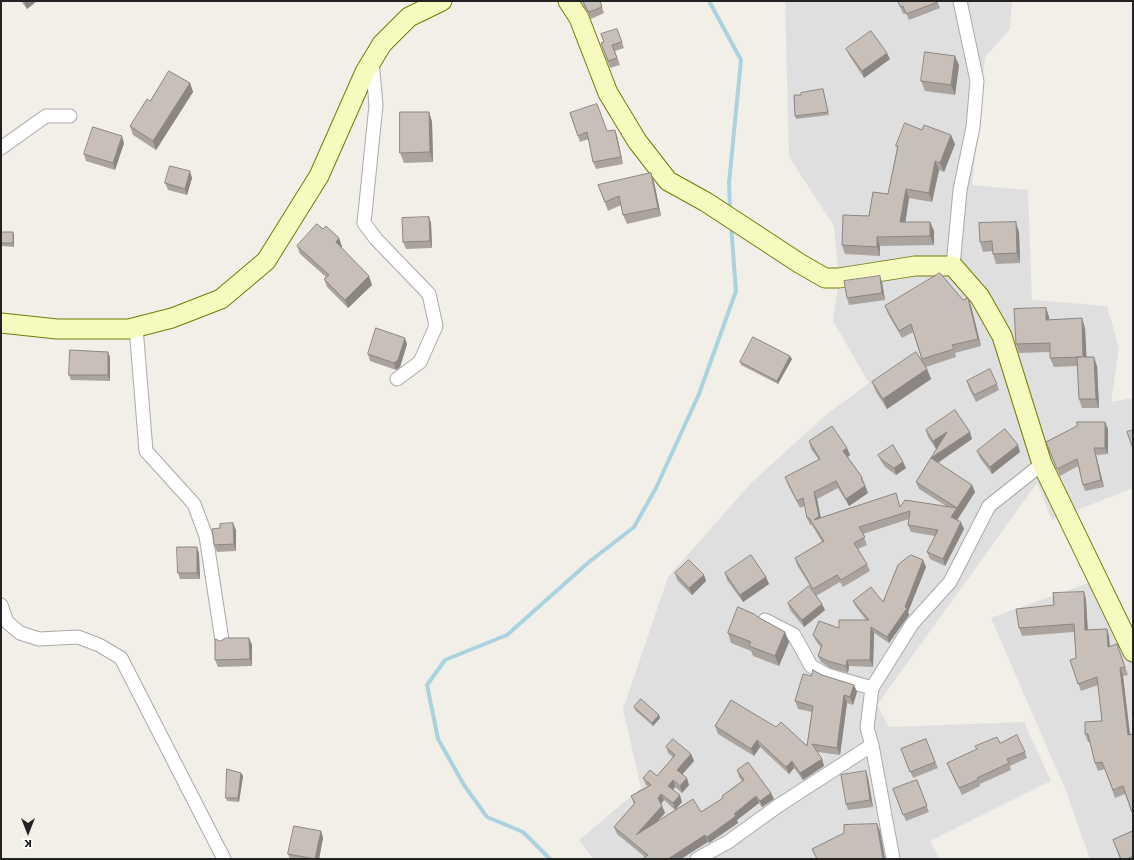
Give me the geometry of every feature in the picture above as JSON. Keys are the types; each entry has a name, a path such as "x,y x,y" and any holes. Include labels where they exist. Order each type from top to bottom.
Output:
{"street":[{"path":"1,323 57,329 129,329 172,318 220,299 266,260 319,176 372,60 382,44 409,17 442,1"},
{"path":"568,1 579,18 608,93 637,141 668,181 706,202 825,278 839,278 915,266 953,266"},
{"path":"960,1 978,81 973,127 960,190 953,266 980,298 1002,336 1042,464 1133,652"},
{"path":"372,60 376,105 364,223 376,239 429,294 436,326 420,362 397,379"},
{"path":"1,148 46,116 70,116"},
{"path":"136,327 146,451 194,504 206,536 222,640"},
{"path":"893,859 872,745 867,728 872,688 912,624 950,582 989,506 1042,464"},
{"path":"1,605 7,622 20,633 39,639 78,637 99,645 121,658 224,859"},
{"path":"765,620 794,635 811,666 827,675 872,688"},
{"path":"697,859 728,842 778,806 872,745"}],"shaded area":[{"path":"785,1 1012,1 1010,29 985,57 972,185 1028,190 1032,300 1107,306 1119,348 1111,402 1133,398 1133,488 1052,520 1037,483 877,705 889,727 1024,722 1051,781 930,841 940,859 593,859 579,840 641,788 623,709 668,577 751,483 827,414 869,383 833,321 839,278 834,226 789,157"},
{"path":"1094,581 1133,630 1133,859 1090,859 1066,791 991,618"}],"building":[{"path":"583,1 600,1 602,7 589,12"},
{"path":"898,1 938,2 906,14 903,6 901,7"},
{"path":"617,29 622,42 612,45 617,58 608,61 601,43 604,42 601,34"},
{"path":"871,31 887,53 862,71 846,49"},
{"path":"925,52 955,56 951,85 921,81"},
{"path":"169,71 190,83 153,141 130,126 147,99 150,101"},
{"path":"823,89 828,112 795,116 794,95 801,95 801,93"},
{"path":"597,104 607,131 615,130 621,157 593,162 587,132 578,136 570,113"},
{"path":"400,112 429,112 430,152 400,153"},
{"path":"905,123 922,130 924,125 951,135 940,163 935,161 929,193 906,189 900,222 930,222 930,236 877,237 877,247 842,245 843,215 869,216 873,192 888,194 898,146 896,146"},
{"path":"93,127 122,136 113,163 84,154"},
{"path":"170,166 190,171 185,189 165,183"},
{"path":"651,173 658,208 623,215 619,196 605,202 598,185"},
{"path":"429,217 430,241 403,242 402,218"},
{"path":"1016,222 1017,253 993,254 992,241 980,242 979,223"},
{"path":"317,224 323,229 326,226 339,238 336,242 369,276 345,300 324,279 329,275 297,246"},
{"path":"1,232 13,232 13,243 1,243"},
{"path":"940,273 963,300 968,298 978,339 952,345 954,349 922,359 911,324 899,331 885,306"},
{"path":"880,276 882,293 847,298 844,281"},
{"path":"1046,308 1046,320 1082,318 1083,357 1094,357 1096,399 1079,399 1077,357 1050,358 1050,343 1016,344 1014,309"},
{"path":"376,328 405,338 398,360 394,363 368,354"},
{"path":"753,337 790,356 777,381 740,362"},
{"path":"70,350 108,352 108,375 69,375"},
{"path":"916,352 927,369 883,399 872,382"},
{"path":"990,369 997,384 974,395 967,381"},
{"path":"955,410 970,432 931,458 972,485 957,508 916,482 947,432 933,441 926,430"},
{"path":"1077,422 1105,422 1105,448 1094,448 1101,480 1083,485 1077,459 1057,469 1046,442 1077,426"},
{"path":"832,426 847,448 843,451 862,477 861,478 865,486 846,499 836,481 814,492 819,516 814,520 896,493 900,507 905,500 957,508 951,517 961,522 943,559 927,552 938,530 908,525 910,511 859,527 865,537 854,543 867,564 841,580 837,575 813,589 795,558 824,541 809,518 807,518 803,498 797,501 785,477 820,459 809,441"},
{"path":"1005,429 1018,445 990,467 977,451"},
{"path":"1133,430 1133,449 1127,432"},
{"path":"893,445 903,462 894,468 882,460 878,455"},
{"path":"233,523 234,544 214,545 212,529 220,528 220,524"},
{"path":"177,547 197,547 197,573 178,573"},
{"path":"751,555 766,577 740,595 725,573"},
{"path":"911,555 923,560 905,607 907,608 887,637 871,627 870,660 847,660 846,666 828,661 818,656 822,645 813,635 819,621 839,628 839,620 869,620 853,601 871,587 883,602 898,565"},
{"path":"689,560 704,575 689,588 675,573"},
{"path":"809,586 822,604 802,620 788,603"},
{"path":"1084,592 1085,630 1107,629 1108,647 1117,644 1125,667 1120,668 1128,735 1133,734 1133,812 1123,786 1113,790 1102,762 1095,763 1088,734 1085,734 1085,722 1102,721 1097,677 1078,684 1070,660 1076,658 1074,624 1019,628 1016,609 1054,605 1053,593"},
{"path":"738,607 754,614 785,632 775,656 749,646 751,642 728,633"},
{"path":"226,638 249,638 250,659 215,660 215,639 220,641"},
{"path":"813,670 822,675 854,685 850,697 844,695 837,748 812,744 822,759 800,773 792,761 786,767 757,740 751,749 715,726 731,700 776,727 781,722 807,746 813,706 795,701 803,674 811,676"},
{"path":"641,699 659,715 652,723 634,707"},
{"path":"1017,735 1025,752 1007,759 1009,763 977,778 978,780 959,788 947,763 977,749 975,746 997,737 1000,743"},
{"path":"673,739 691,754 677,770 687,778 680,786 673,780 668,786 680,795 673,803 661,794 658,798 662,806 636,835 693,799 701,812 723,798 722,796 744,780 737,770 748,762 771,793 760,801 756,796 734,814 736,816 707,837 705,835 668,859 642,859 648,855 614,827 635,803 631,796 651,785 643,778 650,770 657,776 675,755 666,747"},
{"path":"926,739 935,762 910,772 901,749"},
{"path":"227,769 241,773 238,798 226,798"},
{"path":"866,771 870,800 846,804 841,775"},
{"path":"917,780 927,806 903,815 893,789"},
{"path":"877,824 883,859 817,859 812,849 844,833 844,825"},
{"path":"294,826 321,831 315,859 288,854"},
{"path":"1133,831 1133,856 1126,859 1121,859 1113,840"}],"waterway":[{"path":"709,1 741,60 729,183 730,210"},
{"path":"550,859 523,832 487,817 464,785 438,739 427,685 445,660 507,635 589,562 634,527 656,488 699,394 736,291 731,225"}]}
